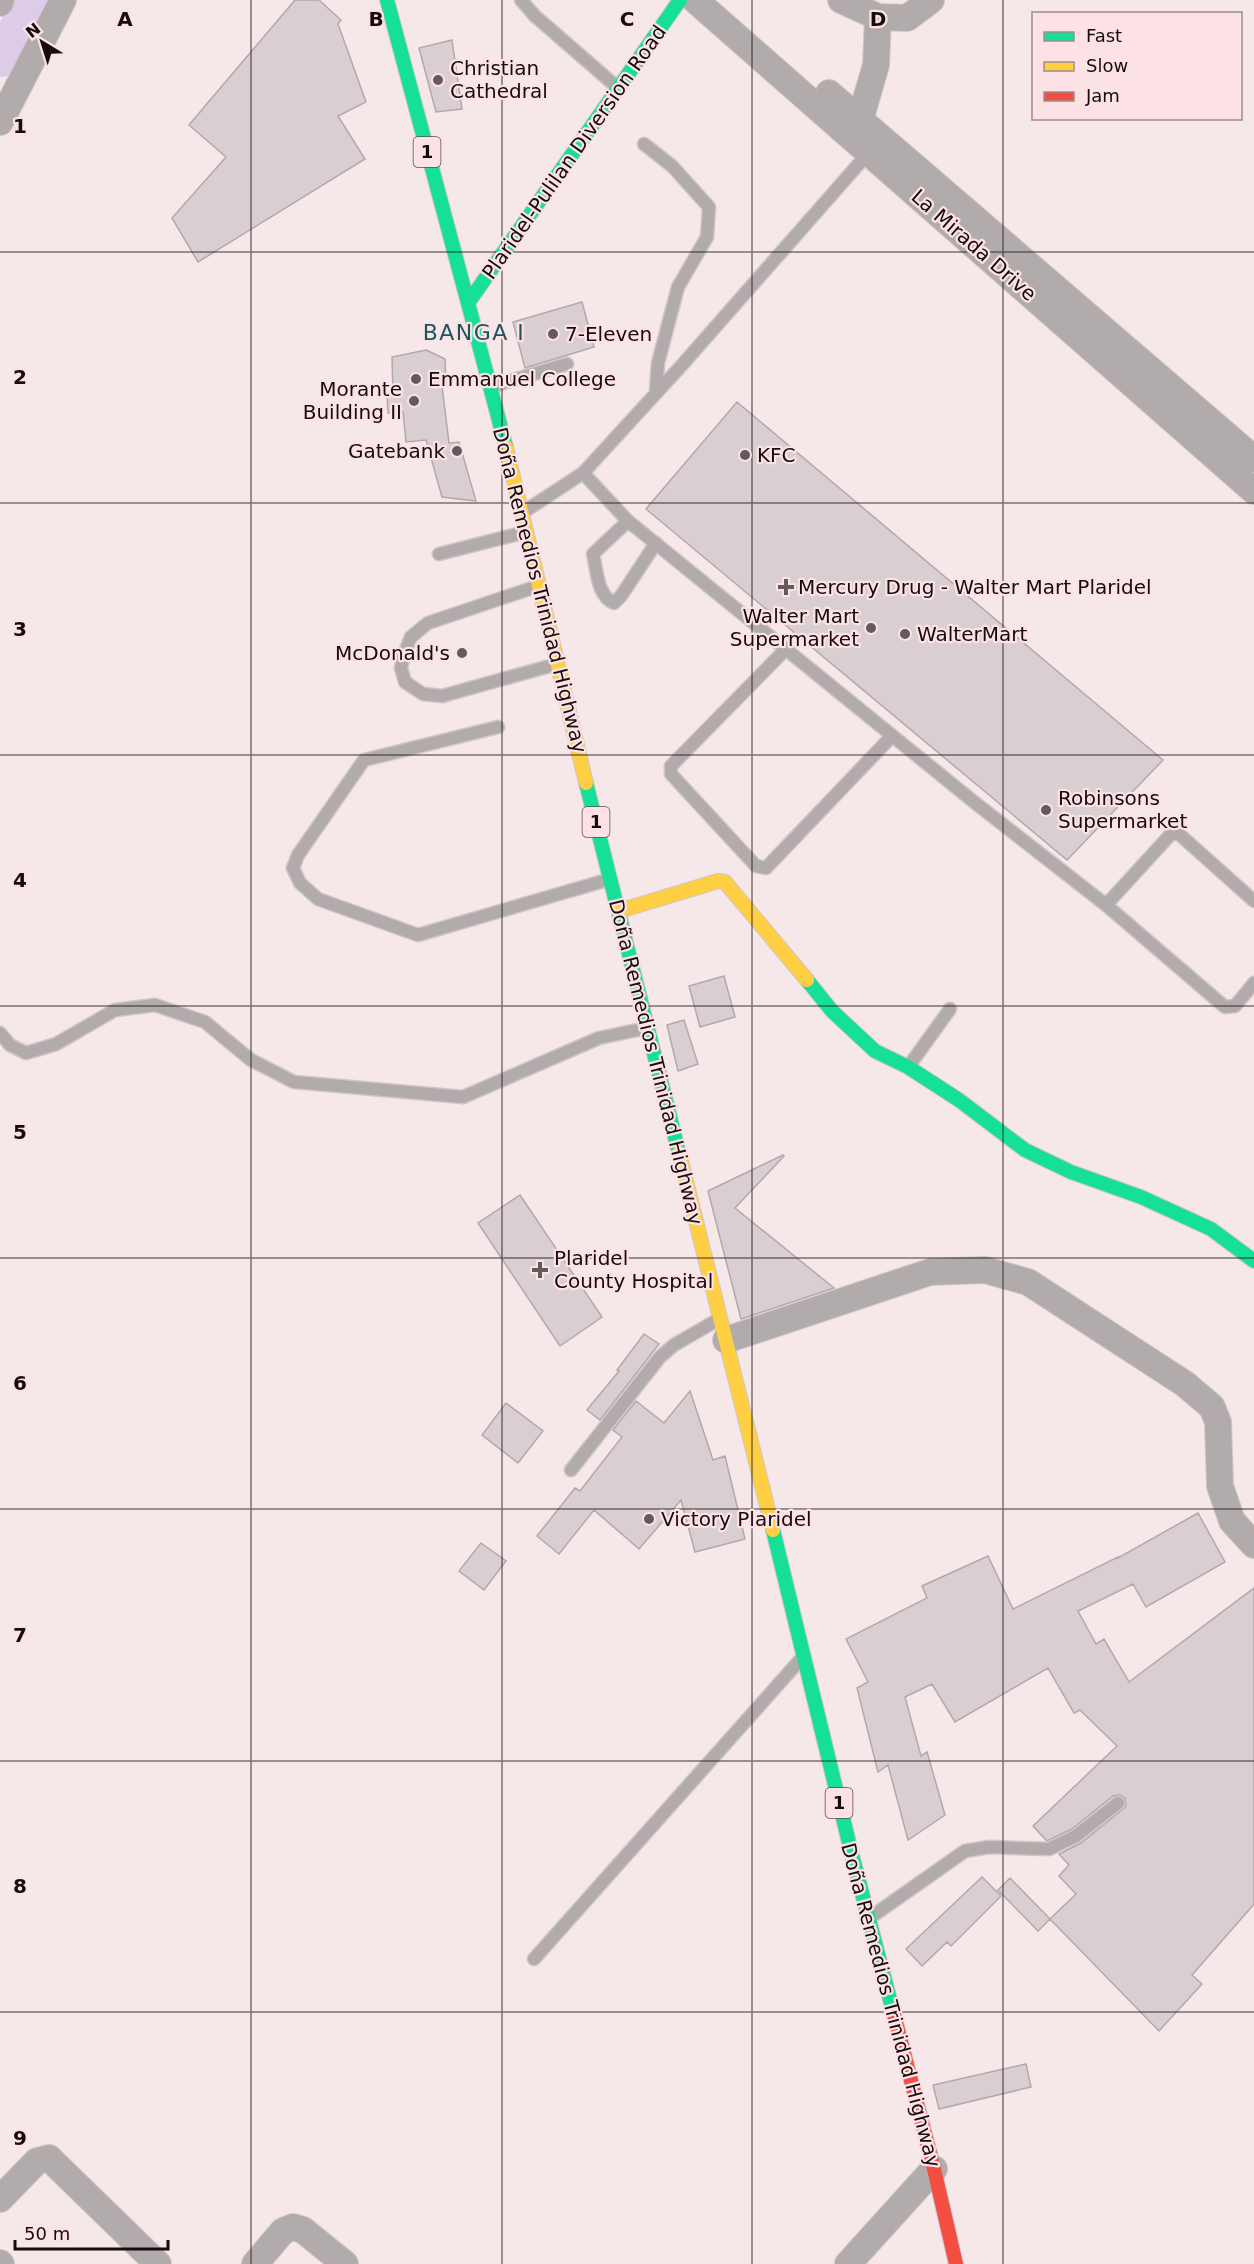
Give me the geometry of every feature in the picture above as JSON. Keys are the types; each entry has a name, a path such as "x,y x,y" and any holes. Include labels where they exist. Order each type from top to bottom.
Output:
{"main road":[{"name":"Doña Remedios Trinidad Highway","path":"387,0 523,513 609,879 724,1329 868,1919 934,2169 956,2264"},
{"name":"Plaridel-Pulilan Diversion Road","path":"468,303 680,0"},
{"path":"619,911 718,881 725,882 832,1011 875,1051 908,1067 959,1100 1024,1150 1071,1172 1141,1197 1211,1229 1254,1261"}],"street":[{"path":"0,122 63,0"},
{"name":"La Mirada Drive","path":"695,0 737,26 860,120 875,145 1254,491"},
{"name":"La Mirada Drive","path":"722,0 737,26 875,145 1254,459"},
{"path":"841,0 878,17 907,18 931,0"},
{"path":"860,120 876,65 878,17"},
{"path":"724,1329 930,1272 985,1270 1028,1282 1185,1384 1212,1407 1218,1422 1220,1486 1232,1521 1254,1545"},
{"path":"0,2199 37,2161 49,2158 158,2264"},
{"path":"848,2264 934,2169"},
{"path":"255,2264 283,2231 293,2227 303,2230 345,2264"}],"lane":[{"path":"521,0 535,16 619,89"},
{"path":"644,144 672,166 709,207 707,237 678,286 658,363 656,391"},
{"path":"523,513 583,473 682,365 875,145"},
{"path":"489,387 567,363"},
{"path":"583,473 628,521 892,736 1106,905 1224,1007 1235,1006 1254,983"},
{"path":"628,521 593,554 603,595 607,600 614,603 621,596 656,543"},
{"path":"440,554 527,531"},
{"path":"539,586 428,622 411,637 401,668 405,682 423,694 441,696 558,664"},
{"path":"786,649 671,766 671,774 756,866 766,868 892,736"},
{"path":"498,727 364,760 298,855 293,868 300,883 318,899 418,935 609,879"},
{"path":"1106,905 1171,834 1179,834 1254,901"},
{"path":"0,1033 10,1045 26,1053 56,1044 116,1010 155,1005 205,1022 251,1060 294,1082 463,1097 599,1038 648,1028"},
{"path":"908,1067 950,1009"},
{"path":"572,1470 660,1357 674,1345 724,1329"},
{"path":"534,1959 803,1657"},
{"path":"868,1919 965,1851 989,1847 1048,1848 1076,1836 1118,1803"}],"building":[{"path":"295,0 319,0 341,20 338,24 366,102 338,116 365,159 198,262 172,218 226,157 189,125"},
{"name":"Christian Cathedral","path":"452,40 462,109 436,112 419,48"},
{"name":"7-Eleven","path":"582,302 594,347 525,368 513,322"},
{"path":"426,350 445,359 446,385 442,386 449,443 459,442 476,501 442,497 426,440 406,442 403,412 388,413 387,393 393,393 392,357"},
{"name":"WalterMart","path":"737,402 1163,760 1067,860 646,509"},
{"path":"724,976 735,1017 700,1027 689,986"},
{"path":"684,1020 698,1064 678,1071 667,1025"},
{"path":"783,1155 735,1208 834,1288 741,1319 708,1191"},
{"name":"Plaridel County Hospital","path":"520,1195 602,1317 560,1346 478,1223"},
{"path":"644,1334 659,1344 600,1420 587,1410 619,1371 617,1370"},
{"path":"690,1391 713,1460 725,1456 745,1539 695,1552 681,1500 639,1549 594,1510 559,1554 537,1536 575,1488 580,1491 622,1437 613,1430 636,1401 664,1423"},
{"path":"506,1403 543,1431 518,1463 482,1435"},
{"path":"1198,1513 1225,1562 1146,1607 1133,1584 1078,1611 1096,1644 1104,1639 1129,1682 1254,1588 1254,1904 1192,1975 1202,1984 1159,2031 1050,1919 1076,1894 1059,1876 1069,1865 1059,1854 1081,1843 1123,1809 1126,1806 1125,1798 1120,1795 1113,1796 1072,1829 1047,1841 1033,1826 1117,1746 1080,1710 1074,1713 1048,1668 955,1722 932,1684 905,1697 921,1756 927,1752 945,1815 908,1840 888,1765 878,1772 857,1688 868,1682 846,1639 927,1598 922,1586 988,1556 1013,1609 1118,1558"},
{"path":"481,1543 506,1561 484,1590 459,1571"},
{"path":"982,1877 1001,1896 951,1946 947,1942 922,1966 906,1949"},
{"path":"1010,1878 1050,1919 1038,1931 998,1890"},
{"path":"1026,2064 1031,2087 939,2109 933,2085"}],"waterway":[{"path":"0,59 33,0"}],"traffic: fast":[{"path":"387,0 468,303"},
{"path":"506,447 468,303 680,0"},
{"path":"586,783 679,1153"},
{"path":"807,980 832,1011 875,1051 908,1067 959,1100 1025,1150 1071,1172 1141,1197 1211,1229 1254,1261"},
{"path":"773,1530 852,1855 893,2011"}],"traffic: slow":[{"path":"506,447 586,783"},
{"path":"619,911 718,881 725,882 807,980"},
{"path":"679,1153 773,1530"}],"traffic: jam":[{"path":"893,2011 956,2264"}],"place":[{"name":"Christian Cathedral","path":"438,80"},
{"name":"7-Eleven","path":"553,334"},
{"name":"Emmanuel College","path":"416,379"},
{"name":"Morante Building II","path":"414,401"},
{"name":"Gatebank","path":"457,451"},
{"name":"KFC","path":"745,455"},
{"name":"Mercury Drug - Walter Mart Plaridel","path":"786,587"},
{"name":"Walter Mart Supermarket","path":"871,628"},
{"name":"WalterMart","path":"905,634"},
{"name":"McDonald's","path":"462,653"},
{"name":"Robinsons Supermarket","path":"1046,810"},
{"name":"Plaridel County Hospital","path":"540,1270"},
{"name":"Victory Plaridel","path":"649,1519"}],"district":[{"name":"BANGA I","path":"474,332"}]}
